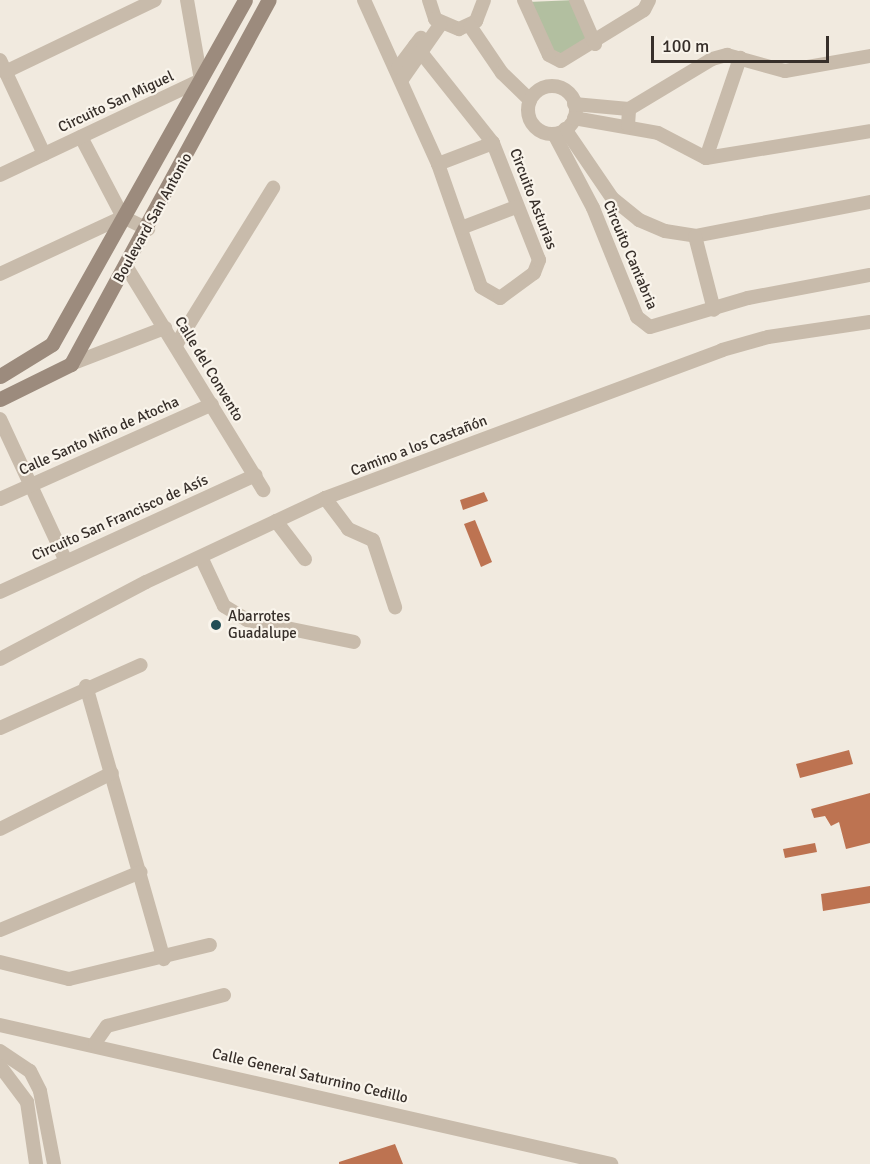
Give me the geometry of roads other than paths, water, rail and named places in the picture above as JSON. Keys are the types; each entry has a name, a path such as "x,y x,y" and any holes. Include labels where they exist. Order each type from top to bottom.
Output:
{"street":[{"path":"44,154 3,66 155,0"},
{"path":"187,0 201,80"},
{"name":"Boulevard San Antonio","path":"0,376 52,344 245,0"},
{"name":"Boulevard San Antonio","path":"71,364 148,229 270,0"},
{"name":"Circuito Asturias","path":"364,0 400,73 438,164 481,287 500,298 539,266 494,143 419,48"},
{"path":"429,0 438,22"},
{"path":"470,26 484,0"},
{"path":"524,0 549,55 567,60 595,44 644,10 649,0"},
{"path":"576,0 595,44"},
{"path":"400,73 438,22"},
{"path":"438,22 470,26 502,73 530,100 532,124 560,132 574,111"},
{"path":"574,111 629,109 712,59 740,58 785,71 870,56"},
{"path":"706,158 740,58"},
{"name":"Circuito San Miguel","path":"0,175 201,80"},
{"path":"530,100 552,85 566,91 574,111"},
{"path":"628,125 629,109"},
{"path":"574,111 658,133 706,158 870,131"},
{"name":"Circuito Cantabria","path":"560,132 612,198 639,220 695,236 870,202"},
{"name":"Circuito Cantabria","path":"560,132 643,323 661,325 748,298 870,275"},
{"path":"81,137 123,217 148,229"},
{"path":"438,164 494,143"},
{"path":"176,345 273,188"},
{"path":"593,208 612,198"},
{"path":"461,228 516,207"},
{"path":"0,274 123,217"},
{"path":"695,236 714,310"},
{"name":"Calle del Convento","path":"126,266 264,490"},
{"name":"Camino a los Castañón","path":"0,659 201,557 326,498 722,350 768,337 870,322"},
{"path":"0,399 71,364 165,327"},
{"name":"Calle Santo Niño de Atocha","path":"0,498 212,404"},
{"path":"0,418 64,559"},
{"name":"Circuito San Francisco de Asís","path":"0,592 64,559 255,475"},
{"path":"326,498 348,529 373,540 381,553 395,607"},
{"path":"276,521 306,559"},
{"path":"201,557 224,606 247,620 354,642"},
{"path":"0,728 86,686 141,665"},
{"path":"86,686 164,958"},
{"path":"0,829 112,773"},
{"path":"0,930 141,872"},
{"path":"0,962 69,979 164,958 210,945"},
{"path":"95,1043 107,1026 224,995"},
{"name":"Calle General Saturnino Cedillo","path":"0,1025 95,1043 611,1164"},
{"path":"0,1051 30,1071 40,1091 54,1164"},
{"path":"0,1066 27,1102 36,1164"}],"place":[{"name":"Abarrotes Guadalupe","path":"216,625"}]}
